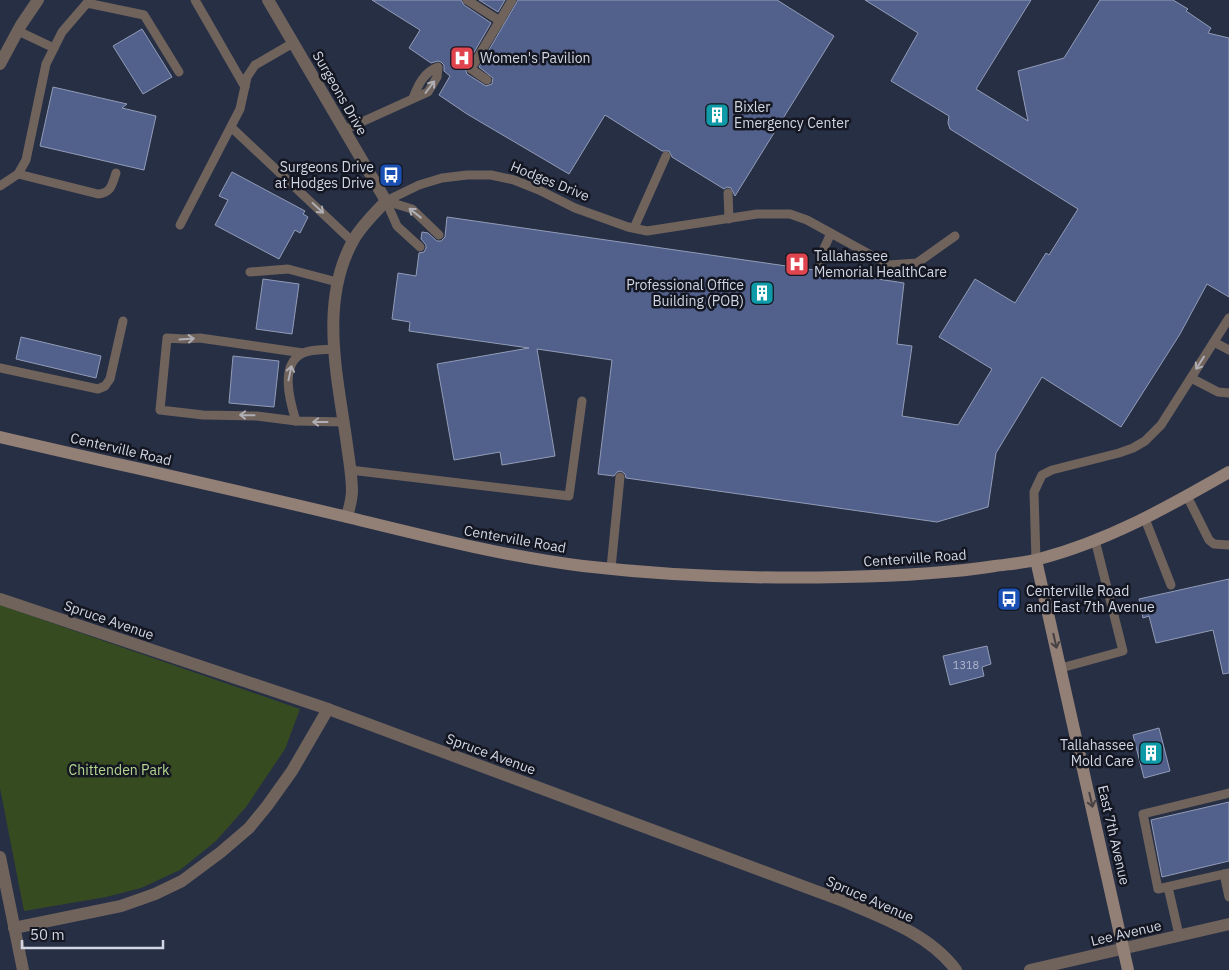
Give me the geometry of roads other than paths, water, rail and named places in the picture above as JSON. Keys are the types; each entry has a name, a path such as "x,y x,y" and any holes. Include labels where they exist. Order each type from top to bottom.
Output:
{"main road":[{"name":"Centerville Road","path":"0,437 422,536 517,556 648,572 806,578 922,575 1036,560 1070,550 1145,519 1229,472"},
{"name":"East 7th Avenue","path":"1036,560 1128,970"}],"street":[{"path":"0,64 38,0"},
{"name":"Surgeons Drive","path":"268,0 386,201"},
{"name":"Hodges Drive","path":"347,517 352,492 334,349 334,311 337,282 353,242 386,201"},
{"name":"Spruce Avenue","path":"0,599 328,709 843,902 893,923 926,942 945,957 956,970"},
{"path":"14,928 121,906 182,882 249,828 292,771 328,709"},
{"path":"0,857 23,970"},
{"name":"Lee Avenue","path":"1030,970 1229,924"}],"lane":[{"path":"194,0 245,87"},
{"path":"467,0 500,21"},
{"path":"487,80 471,69 512,0"},
{"path":"0,186 18,174 26,160 46,64 62,32 88,3 144,15 179,72"},
{"path":"18,31 54,48"},
{"path":"180,225 240,110 247,77 255,65 293,43"},
{"path":"344,130 413,98"},
{"path":"231,127 353,242"},
{"path":"634,228 666,156"},
{"path":"18,174 104,194 111,188 116,173"},
{"name":"Hodges Drive","path":"386,201 442,178 491,175 514,180 575,208 648,231 757,214 790,214 807,220 889,265 918,262 955,236"},
{"path":"728,193 729,219"},
{"path":"386,201 412,209 439,235"},
{"path":"386,201 397,226 420,247"},
{"path":"820,270 821,255 831,233"},
{"path":"250,272 288,269 337,282"},
{"path":"1036,560 1034,492 1042,475 1052,470 1133,448 1145,441 1161,425 1229,318"},
{"path":"0,368 98,390 105,386 110,379 123,322"},
{"path":"334,349 302,353 200,338 167,338 160,410 203,415 256,416 344,422"},
{"path":"1214,342 1229,350"},
{"path":"296,420 288,396 289,375 293,362 302,353"},
{"path":"1190,378 1218,392 1229,392"},
{"path":"350,470 568,496 582,400"},
{"path":"611,568 620,477"},
{"path":"1187,496 1209,540 1214,544 1229,545"},
{"path":"1145,519 1171,585"},
{"path":"1061,668 1124,651 1095,540"},
{"path":"1229,793 1142,814 1158,889 1227,874 1229,897"},
{"path":"1168,887 1179,935"}],"place":[{"name":"Women's Pavilion","path":"462,58"},
{"name":"Bixler Emergency Center","path":"717,115"},
{"name":"Surgeons Drive at Hodges Drive","path":"391,175"},
{"name":"Tallahassee Memorial HealthCare","path":"797,264"},
{"name":"Professional Office Building (POB)","path":"762,293"},
{"name":"Centerville Road and East 7th Avenue","path":"1009,599"},
{"name":"Tallahassee Mold Care","path":"1151,753"}],"park label":[{"name":"Chittenden Park","path":"119,770"}]}
